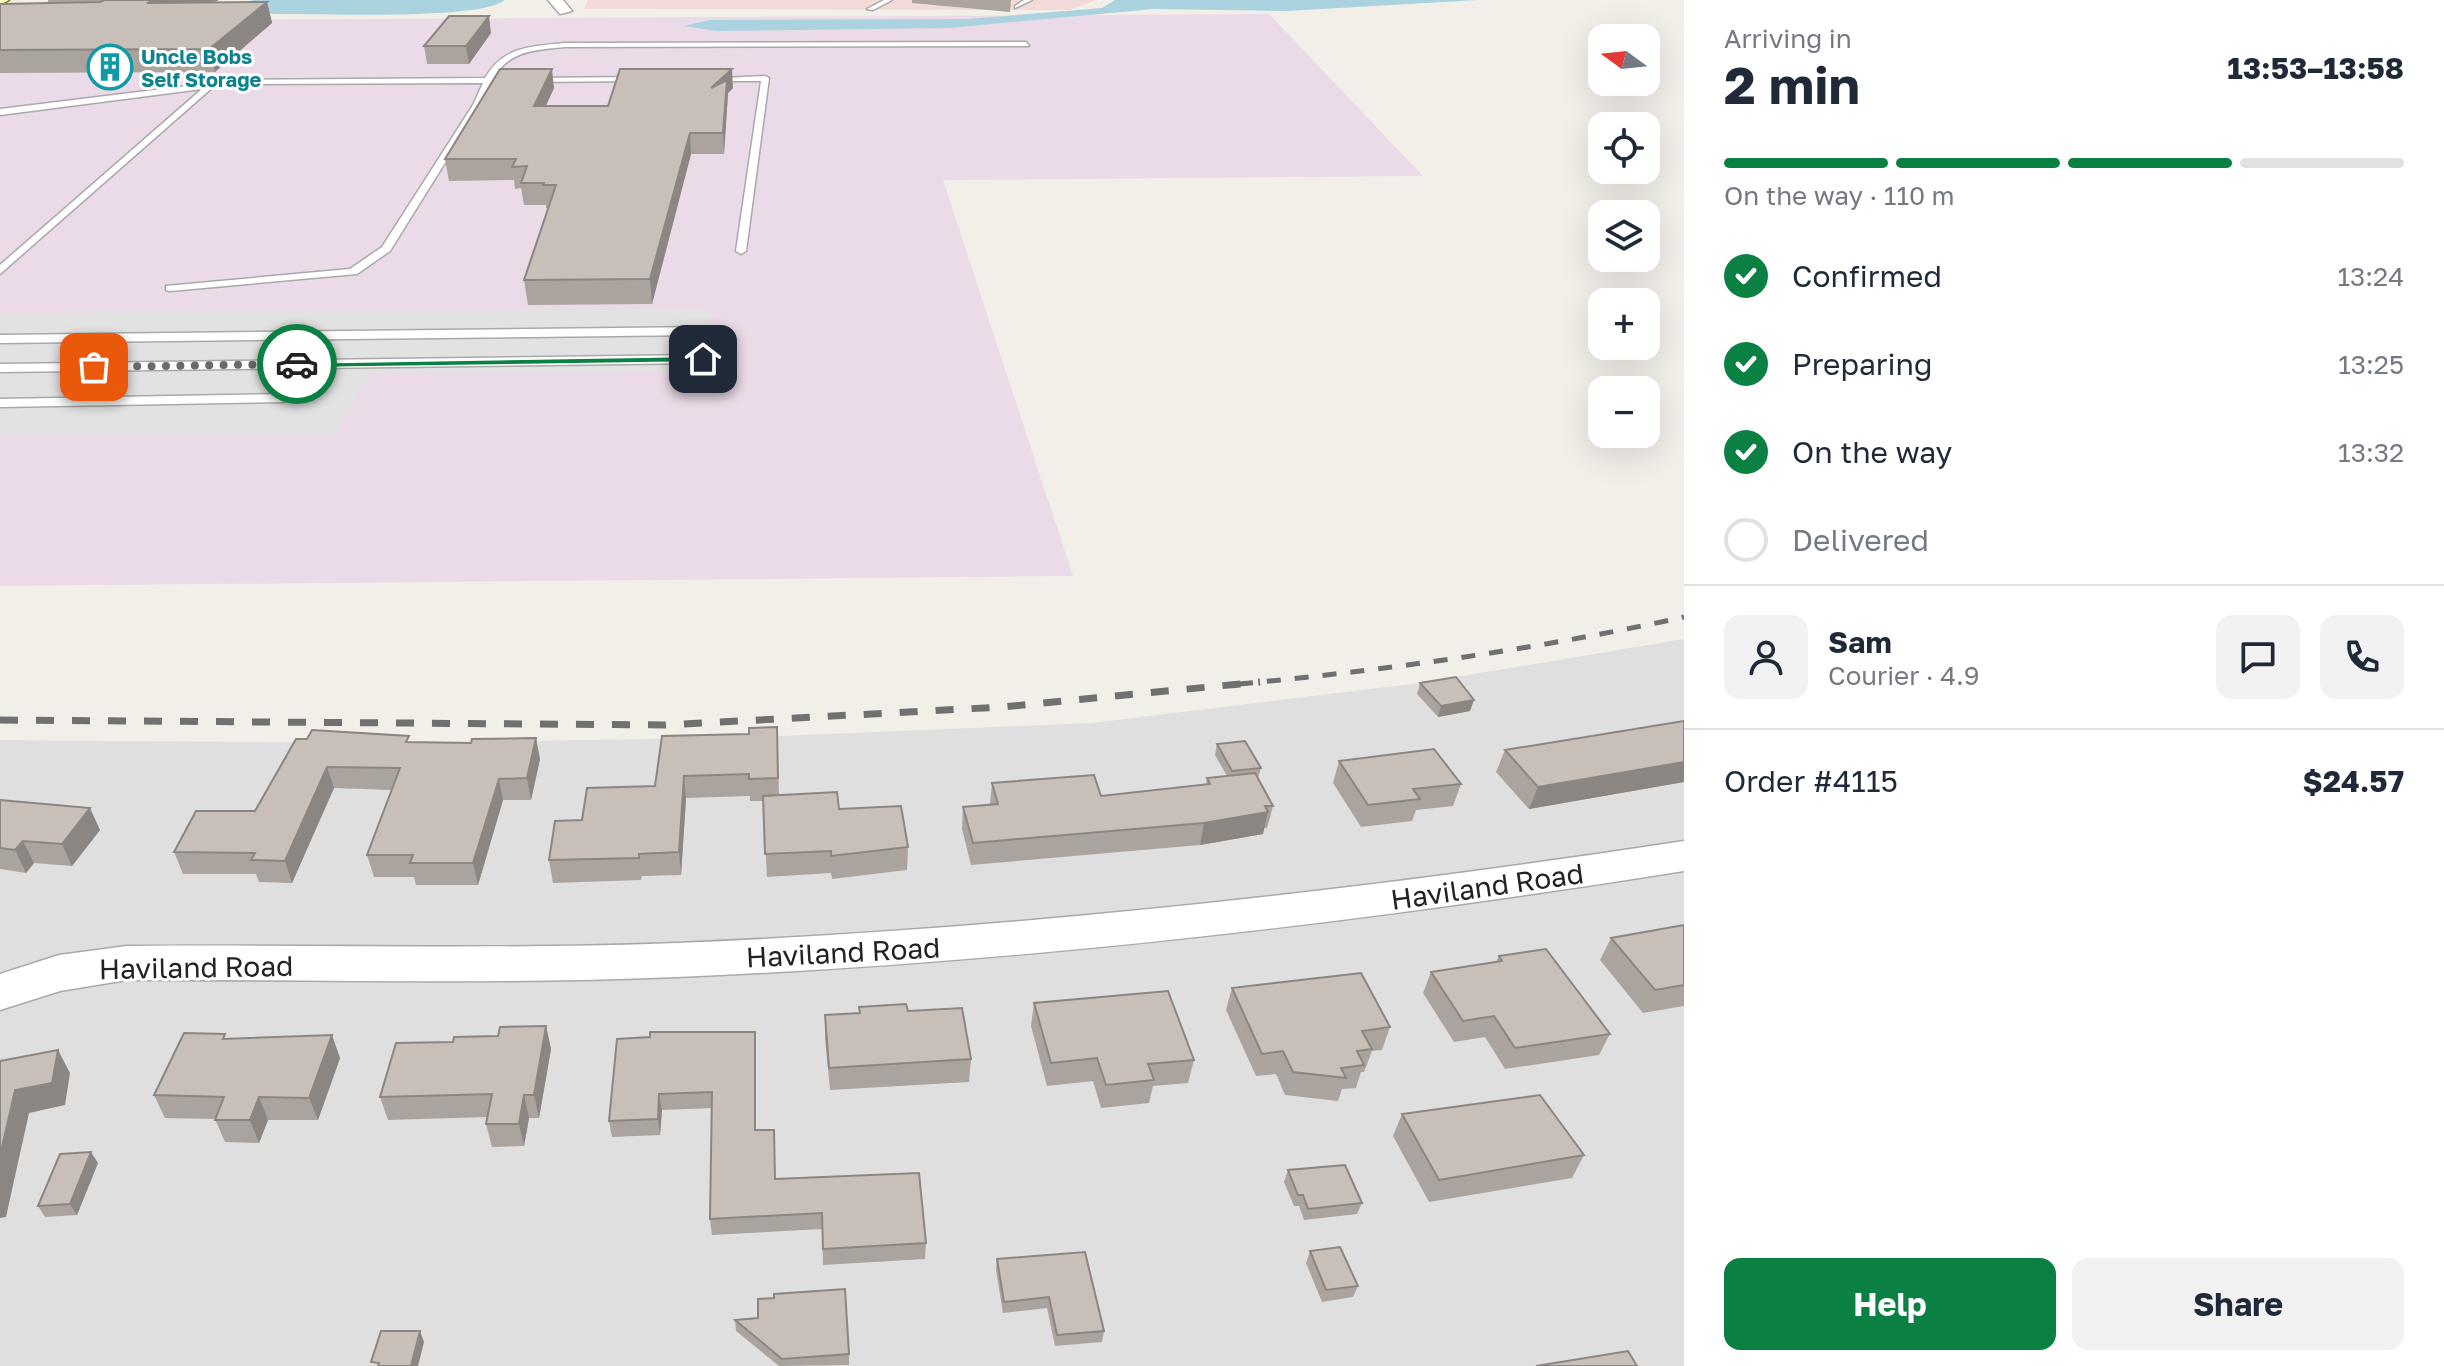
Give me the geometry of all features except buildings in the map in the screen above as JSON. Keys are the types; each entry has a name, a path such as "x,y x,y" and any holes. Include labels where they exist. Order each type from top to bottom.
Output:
{"street":[{"name":"Haviland Road","path":"0,992 59,973 127,963 672,960 946,946 1322,910 1684,856"}],"lane":[{"path":"871,9 889,0"},
{"path":"1017,7 1029,0"},
{"path":"170,288 353,272 386,249 477,105 487,80 501,58 515,50 565,45 1026,44"},
{"path":"701,79 765,78 741,251"},
{"path":"0,112 212,84 299,79 653,79"},
{"path":"0,271 212,84"},
{"path":"0,339 706,331 703,359 0,368"},
{"path":"0,403 275,399 292,393 313,364"}],"shaded area":[{"path":"588,0 1096,0 1069,10 584,9"},
{"path":"1269,14 1423,176 943,180 1073,576 0,586 0,21"},
{"path":"711,309 709,372 370,373 336,434 0,433 0,313"},
{"path":"1684,639 1684,1366 0,1366 0,740 364,743 735,738 1092,723 1420,683"}],"water":[{"path":"253,0 505,0 489,7 464,11 396,14 250,13 233,7"},
{"path":"1115,0 1478,0 1287,11 1154,9 949,28 716,31 684,26 709,20 968,19 1102,8"}],"railway":[{"path":"1239,684 1463,657 1684,617"},
{"path":"0,720 665,725 1002,707 1260,682"}],"way so far":[{"path":"94,367 297,364"}],"place":[{"name":"Uncle Bobs Self Storage","path":"110,67"}],"route":[{"path":"297,364 703,359"}]}
